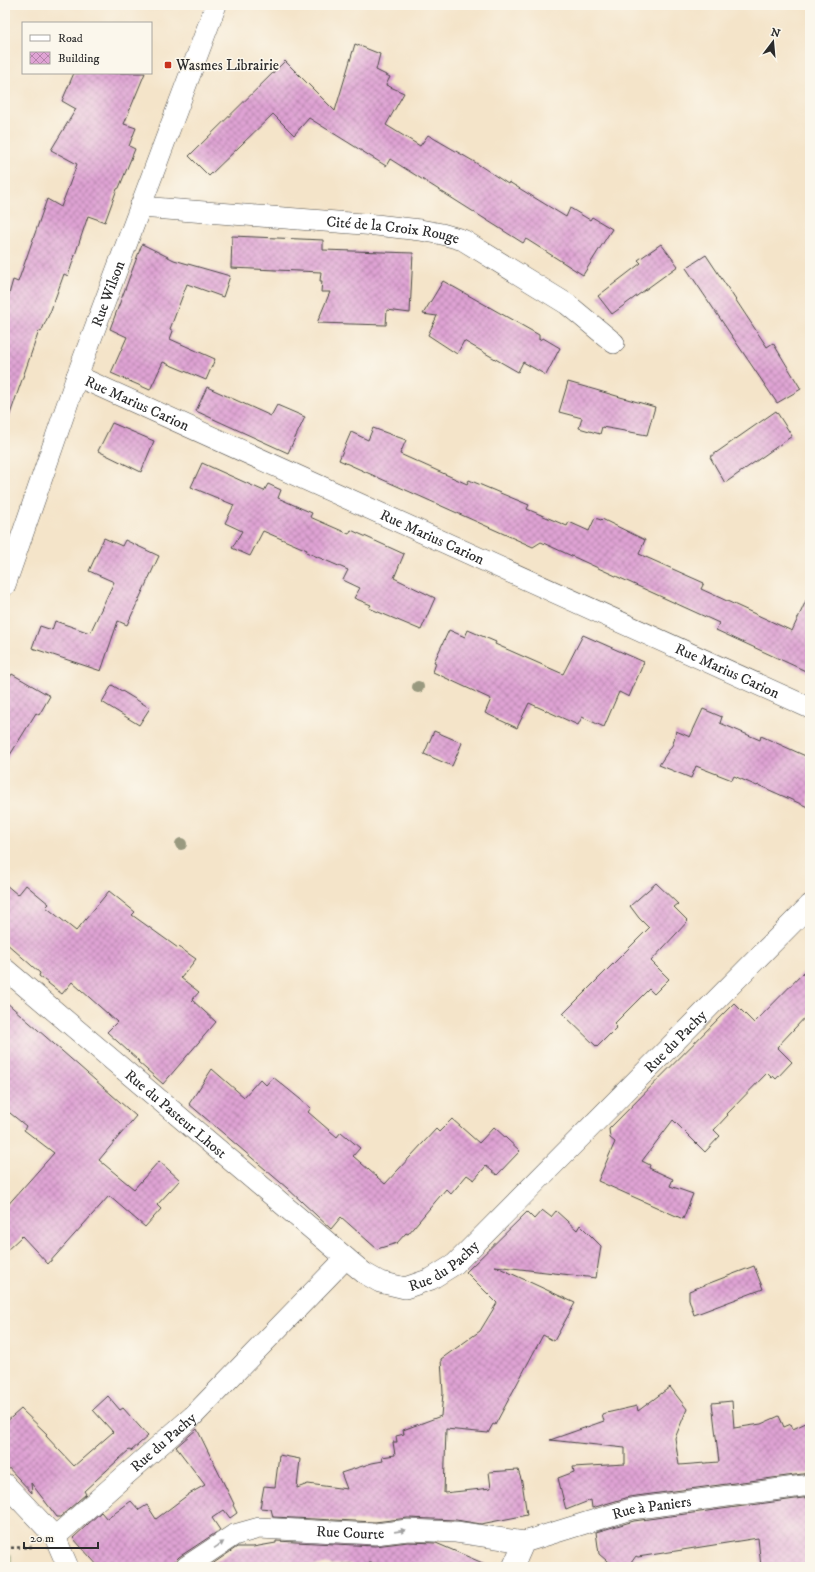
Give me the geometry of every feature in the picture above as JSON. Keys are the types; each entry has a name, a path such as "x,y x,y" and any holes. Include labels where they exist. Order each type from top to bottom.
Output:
{"street":[{"name":"Rue Wilson","path":"5,585 77,376 216,5"},
{"name":"Cité de la Croix Rouge","path":"140,207 376,225 420,230 463,240 567,304 614,343"},
{"name":"Rue Marius Carion","path":"77,376 810,708"},
{"name":"Rue du Pachy","path":"55,1537 193,1416 346,1258 364,1273 380,1282 405,1288 431,1279 455,1264 810,905"},
{"name":"Rue du Pasteur Lhost","path":"5,969 346,1258"},
{"path":"5,1484 55,1537 68,1567"},
{"name":"Rue à Paniers","path":"524,1542 631,1509 810,1485"},
{"name":"Rue Courte","path":"186,1567 234,1535 259,1528 375,1534 408,1530 456,1532 524,1542"},
{"path":"513,1567 524,1542"}],"path":[{"path":"604,1563 609,1567"}],"green space":[{"path":"5,1555 11,1555 11,1567 5,1567"}],"building":[{"path":"355,44 380,54 376,70 390,77 386,85 404,93 386,125 420,146 428,135 473,161 508,184 509,182 566,217 570,208 590,220 592,217 612,229 583,275 526,239 523,243 390,159 386,166 309,118 294,135 273,114 209,176 189,156 285,61 335,111"},
{"path":"74,74 145,74 124,124 136,128 129,146 135,149 119,188 117,189 105,222 88,216 68,276 64,274 51,310 41,332 39,331 8,420 5,420 5,308 13,280 18,282 47,199 61,207 77,164 51,150 76,109 62,101"},
{"path":"232,236 323,240 323,250 413,253 410,313 387,310 386,325 317,323 330,292 321,292 321,272 231,268"},
{"path":"142,244 174,260 230,276 223,297 187,284 170,329 173,331 170,339 215,359 206,380 163,362 150,390 111,373 127,337 110,329"},
{"path":"661,244 678,266 612,314 598,296 641,263 638,260"},
{"path":"706,255 767,347 773,343 801,389 777,403 686,268"},
{"path":"443,281 539,335 539,340 543,338 560,348 546,375 523,362 518,372 464,341 457,354 428,335 437,316 423,314"},
{"path":"568,382 655,407 647,435 602,427 600,434 579,428 582,418 559,412"},
{"path":"207,387 271,416 277,405 305,417 288,453 196,411"},
{"path":"776,411 792,436 725,483 710,457"},
{"path":"112,423 154,441 141,472 98,451"},
{"path":"373,428 406,440 400,454 467,484 469,480 529,505 527,509 567,526 569,522 589,531 595,518 602,519 645,540 639,554 704,583 701,589 792,631 810,592 810,673 716,630 719,623 541,542 533,547 339,460 351,432 368,440"},
{"path":"202,463 264,491 268,484 281,490 278,498 312,513 310,517 349,534 351,530 404,554 394,578 435,598 421,630 369,608 371,605 354,598 360,588 343,580 348,570 306,552 307,550 263,531 250,556 232,548 242,531 225,523 234,505 191,487"},
{"path":"104,538 122,546 125,540 159,556 127,625 118,621 101,671 32,648 40,626 52,630 55,621 90,633 114,582 89,571"},
{"path":"449,630 465,637 468,630 496,642 495,644 563,674 583,635 644,662 629,697 619,692 604,727 582,717 578,725 529,703 517,728 485,713 491,699 433,672 436,663 434,662"},
{"path":"12,674 50,696 39,715 36,713 5,763 5,685"},
{"path":"112,685 150,708 139,725 102,702"},
{"path":"703,709 722,717 720,723 760,740 761,736 810,758 810,808 734,776 732,780 696,766 691,778 659,765 673,744 676,731 690,737"},
{"path":"434,731 462,743 452,766 424,754"},
{"path":"656,883 678,904 674,907 688,921 651,961 669,979 654,994 649,989 614,1024 617,1027 597,1047 563,1014 649,928 630,906"},
{"path":"5,884 18,895 26,885 49,904 46,907 76,931 109,891 135,912 132,915 196,959 181,978 199,992 192,1000 216,1022 163,1084 107,1032 117,1022 72,982 62,994 39,976 40,973 5,942"},
{"path":"810,966 810,1012 777,1047 792,1062 776,1079 773,1076 772,1078 767,1073 727,1114 728,1115 714,1130 720,1136 705,1152 673,1120 642,1161 650,1165 649,1168 673,1179 670,1186 693,1194 683,1219 598,1181 615,1142 610,1138 609,1129 734,1003 754,1023"},
{"path":"5,1001 136,1116 99,1160 134,1189 159,1161 180,1180 157,1205 161,1209 145,1227 109,1196 48,1264 22,1236 5,1252 5,1208 54,1153 24,1130 26,1126 5,1109"},
{"path":"212,1069 244,1097 260,1079 266,1085 273,1077 311,1108 308,1112 337,1137 341,1132 360,1148 353,1156 385,1184 436,1129 439,1132 452,1119 479,1143 494,1127 520,1151 497,1175 486,1166 474,1180 467,1175 451,1194 446,1189 408,1234 406,1233 397,1243 377,1249 341,1217 331,1229 287,1188 189,1104"},
{"path":"542,1210 551,1217 556,1211 577,1230 580,1225 601,1246 596,1278 495,1266 575,1303 554,1341 543,1335 495,1425 493,1424 488,1433 446,1429 444,1493 491,1488 489,1472 518,1470 522,1482 527,1515 481,1524 456,1520 408,1518 375,1522 273,1517 271,1509 260,1508 264,1486 275,1487 279,1455 300,1459 297,1488 308,1484 347,1489 341,1473 383,1461 382,1457 395,1455 393,1442 397,1442 396,1436 404,1434 403,1430 441,1416 443,1393 441,1359 480,1331 497,1303 466,1272 527,1212 534,1219"},
{"path":"754,1266 763,1289 694,1315 689,1299 689,1291"},
{"path":"670,1387 687,1409 675,1438 679,1465 719,1462 712,1403 732,1401 734,1428 761,1424 779,1416 784,1427 791,1424 793,1429 810,1421 810,1473 629,1497 592,1508 591,1500 566,1510 558,1478 574,1472 573,1467 625,1464 625,1448 550,1440 604,1421 602,1414 637,1406 638,1411"},
{"path":"108,1396 120,1410 123,1408 148,1436 131,1451 129,1450 84,1491 86,1494 60,1517 57,1517 31,1483 32,1493 5,1464 5,1423 21,1409 47,1434 46,1436 74,1466 113,1432 93,1410"},
{"path":"197,1429 237,1513 230,1518 224,1510 212,1518 220,1530 179,1557 175,1561 174,1567 99,1567 73,1538 101,1512 107,1519 131,1501 139,1510 147,1505 156,1519 189,1494 205,1485 176,1447"},
{"path":"810,1497 810,1567 761,1567 758,1538 638,1557 636,1556 628,1567 614,1567 599,1554 596,1532 634,1521"},
{"path":"276,1541 375,1546 408,1542 436,1543 492,1567 411,1567 411,1565 369,1563 370,1567 352,1567 351,1564 329,1564 305,1567 208,1567 237,1547 253,1547 276,1543"}],"place":[{"name":"Wasmes Librairie","path":"168,65"}]}
